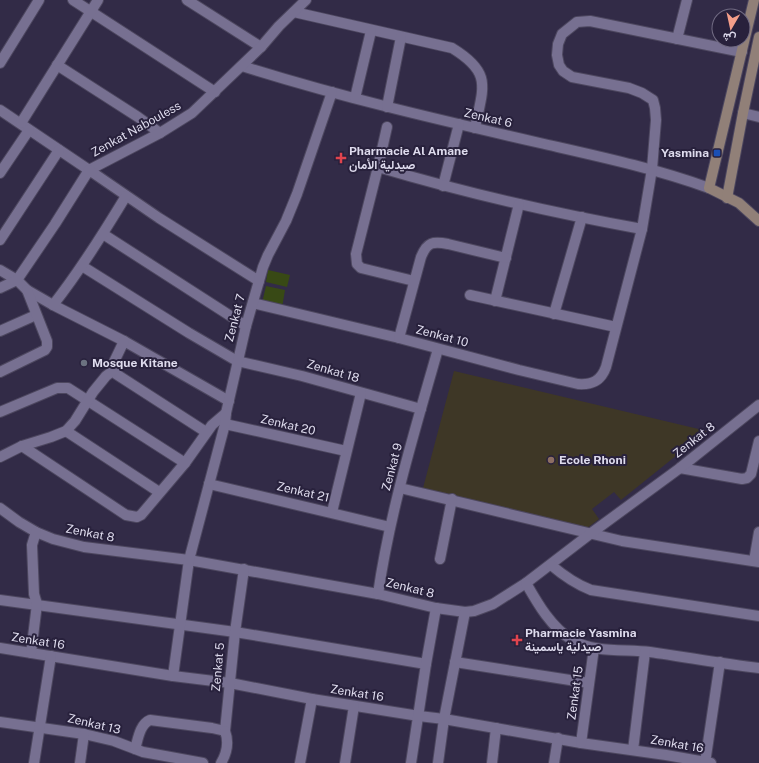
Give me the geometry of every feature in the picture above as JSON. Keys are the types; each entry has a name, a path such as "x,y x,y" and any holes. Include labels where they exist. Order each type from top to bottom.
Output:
{"main road":[{"path":"709,188 754,0"},
{"path":"727,198 743,113 758,49 759,36"},
{"name":"Zenkat 6","path":"709,188 739,203 759,221"}],"street":[{"path":"0,63 39,0"},
{"path":"73,0 215,92"},
{"path":"21,123 98,0"},
{"path":"187,0 261,47"},
{"path":"687,0 677,39 742,52"},
{"name":"Zenkat Nabouless","path":"0,110 89,170 160,133 192,113 261,47 294,12 302,1"},
{"path":"294,12 371,31 452,48 466,57 480,72 484,86 475,128"},
{"name":"Zenkat 10","path":"253,303 399,338 578,384 593,383 604,373 642,229 652,169 656,120 655,108 653,100 642,93 628,88 572,77 563,72 559,65 557,55 558,44 562,34 570,26 577,22 590,21 677,39"},
{"path":"355,98 371,31"},
{"path":"388,107 401,37"},
{"path":"57,65 133,113 160,133"},
{"name":"Zenkat 6","path":"242,66 275,77 388,107 652,169 709,188"},
{"name":"Zenkat 7","path":"173,676 189,560 225,424 226,413 246,326 268,255 286,221 297,194 332,92"},
{"path":"743,113 759,117"},
{"path":"443,186 459,124"},
{"path":"387,127 356,254 357,264 362,268 414,281"},
{"path":"0,173 30,130"},
{"path":"0,240 59,150"},
{"path":"378,167 443,186 519,204 642,229"},
{"path":"0,288 17,280 89,170 126,196 259,281"},
{"path":"53,305 82,266 126,196"},
{"path":"495,301 519,204"},
{"path":"554,314 582,217"},
{"path":"103,234 246,326"},
{"path":"399,338 424,250 434,242 460,246 506,258"},
{"name":"Zenkat 18","path":"82,266 183,329 238,361 302,376 421,409"},
{"path":"0,270 17,280 27,290 53,305 124,341 229,401"},
{"path":"0,372 46,349 47,341 27,290"},
{"path":"470,296 616,327"},
{"path":"0,331 36,315"},
{"path":"124,341 113,364 116,374 123,380 206,432"},
{"name":"Zenkat 9","path":"378,594 382,563 390,527 438,349"},
{"path":"0,456 22,446 44,440 66,431 78,417 86,401 99,384 114,370"},
{"path":"0,412 57,388 68,388 86,401 185,463"},
{"path":"332,512 361,393"},
{"name":"Zenkat 8","path":"0,508 36,532 53,539 84,547 189,560 244,569 378,594 436,608 465,612 493,604 526,583 680,468 759,405"},
{"path":"22,446 126,515 137,517 141,515 185,463 206,432 226,413"},
{"name":"Zenkat 20","path":"225,424 346,451"},
{"path":"66,431 159,492"},
{"path":"680,468 734,478 747,478 751,474 759,441"},
{"name":"Zenkat 21","path":"209,484 390,527"},
{"path":"400,488 452,499 590,534 639,544 757,561 759,532"},
{"path":"440,560 452,499"},
{"path":"31,653 37,604 34,594 32,545 36,532"},
{"path":"551,565 567,579 591,590 759,616"},
{"name":"Zenkat 5","path":"221,763 226,748 227,737 225,731 235,632 244,569"},
{"path":"526,583 546,616 558,628 573,640 594,648 645,652 759,668"},
{"path":"0,600 235,632 426,664"},
{"path":"411,763 436,608"},
{"path":"438,763 454,662 465,612"},
{"name":"Zenkat 16","path":"0,648 173,676 230,683 312,699 444,719 707,763"},
{"name":"Zenkat 15","path":"581,743 594,648"},
{"path":"632,750 645,652"},
{"path":"34,763 51,656"},
{"path":"454,662 589,684"},
{"path":"707,763 720,662"},
{"path":"300,763 312,699"},
{"path":"345,763 354,706"},
{"path":"135,748 143,727 147,722 158,720 225,731"},
{"name":"Zenkat 13","path":"0,722 84,734 114,741 143,752 203,763"},
{"path":"492,763 496,728"},
{"path":"80,763 84,734"},
{"path":"554,763 558,738"}],"shaded area":[{"name":"Ecole Rhoni","path":"454,371 707,431 621,500 614,492 592,509 599,519 586,529 423,488"}],"green space":[{"path":"268,270 290,275 287,287 266,282"},
{"path":"266,286 285,290 282,308 262,303"}],"place":[{"name":"Yasmina","path":"717,153"},
{"name":"Pharmacie Al Amane صيدلية الأمان","path":"341,158"},
{"name":"Mosque Kitane","path":"84,363"},
{"name":"Ecole Rhoni","path":"551,460"},
{"name":"Pharmacie Yasmina صيدلية ياسمينة","path":"517,640"}]}
